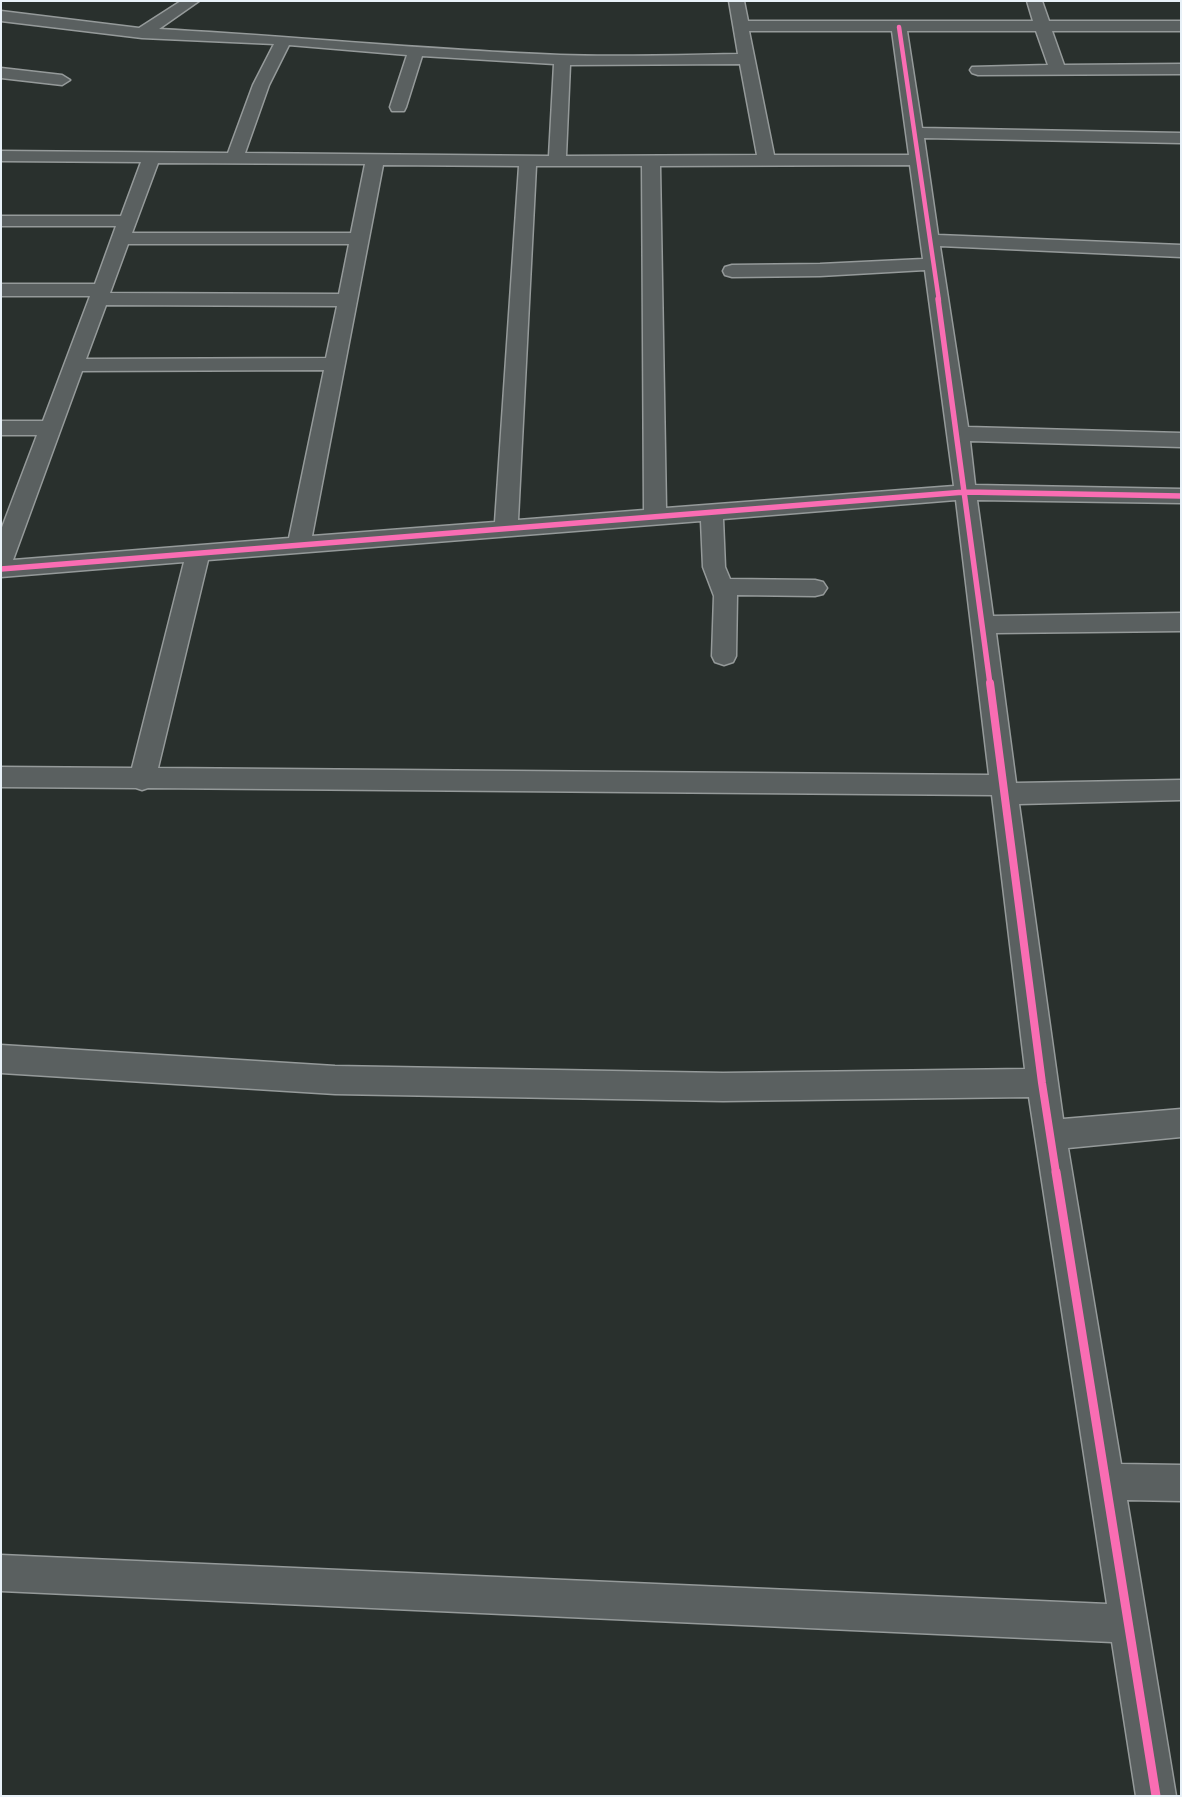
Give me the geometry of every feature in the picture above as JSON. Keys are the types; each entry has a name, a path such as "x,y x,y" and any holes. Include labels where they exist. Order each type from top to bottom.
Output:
{"street":[{"path":"142,33 192,1"},
{"path":"736,1 766,160"},
{"path":"1034,1 1057,69"},
{"path":"1,16 142,33 284,40 562,60 746,59"},
{"path":"740,26 1181,26"},
{"path":"899,27 918,146 958,434 1049,1135 1156,1796"},
{"path":"234,159 261,85 284,40"},
{"path":"398,107 416,51"},
{"path":"557,161 562,60"},
{"path":"978,70 1181,69"},
{"path":"1,73 62,80"},
{"path":"1,156 557,161 766,160 918,146 1181,138"},
{"path":"1,561 151,158"},
{"path":"299,546 375,160"},
{"path":"506,528 528,160"},
{"path":"651,160 655,517"},
{"path":"1,221 125,230 360,239"},
{"path":"732,271 820,270 932,252 1181,251"},
{"path":"1,290 348,300"},
{"path":"74,365 335,364"},
{"path":"1,428 50,428"},
{"path":"958,434 1181,440"},
{"path":"1,569 965,492 1181,496"},
{"path":"712,512 714,567 726,596 724,656"},
{"path":"142,780 198,553"},
{"path":"722,587 815,588"},
{"path":"983,625 1181,622"},
{"path":"1,777 1181,790"},
{"path":"1,1059 345,1080 723,1087 1042,1083"},
{"path":"1049,1135 1181,1123"},
{"path":"1105,1482 1181,1483"},
{"path":"1,1573 1129,1624"}],"cycle path":[{"path":"899,27 958,434 1042,1083 1156,1796"},
{"path":"1,569 965,492 1181,496"}]}
